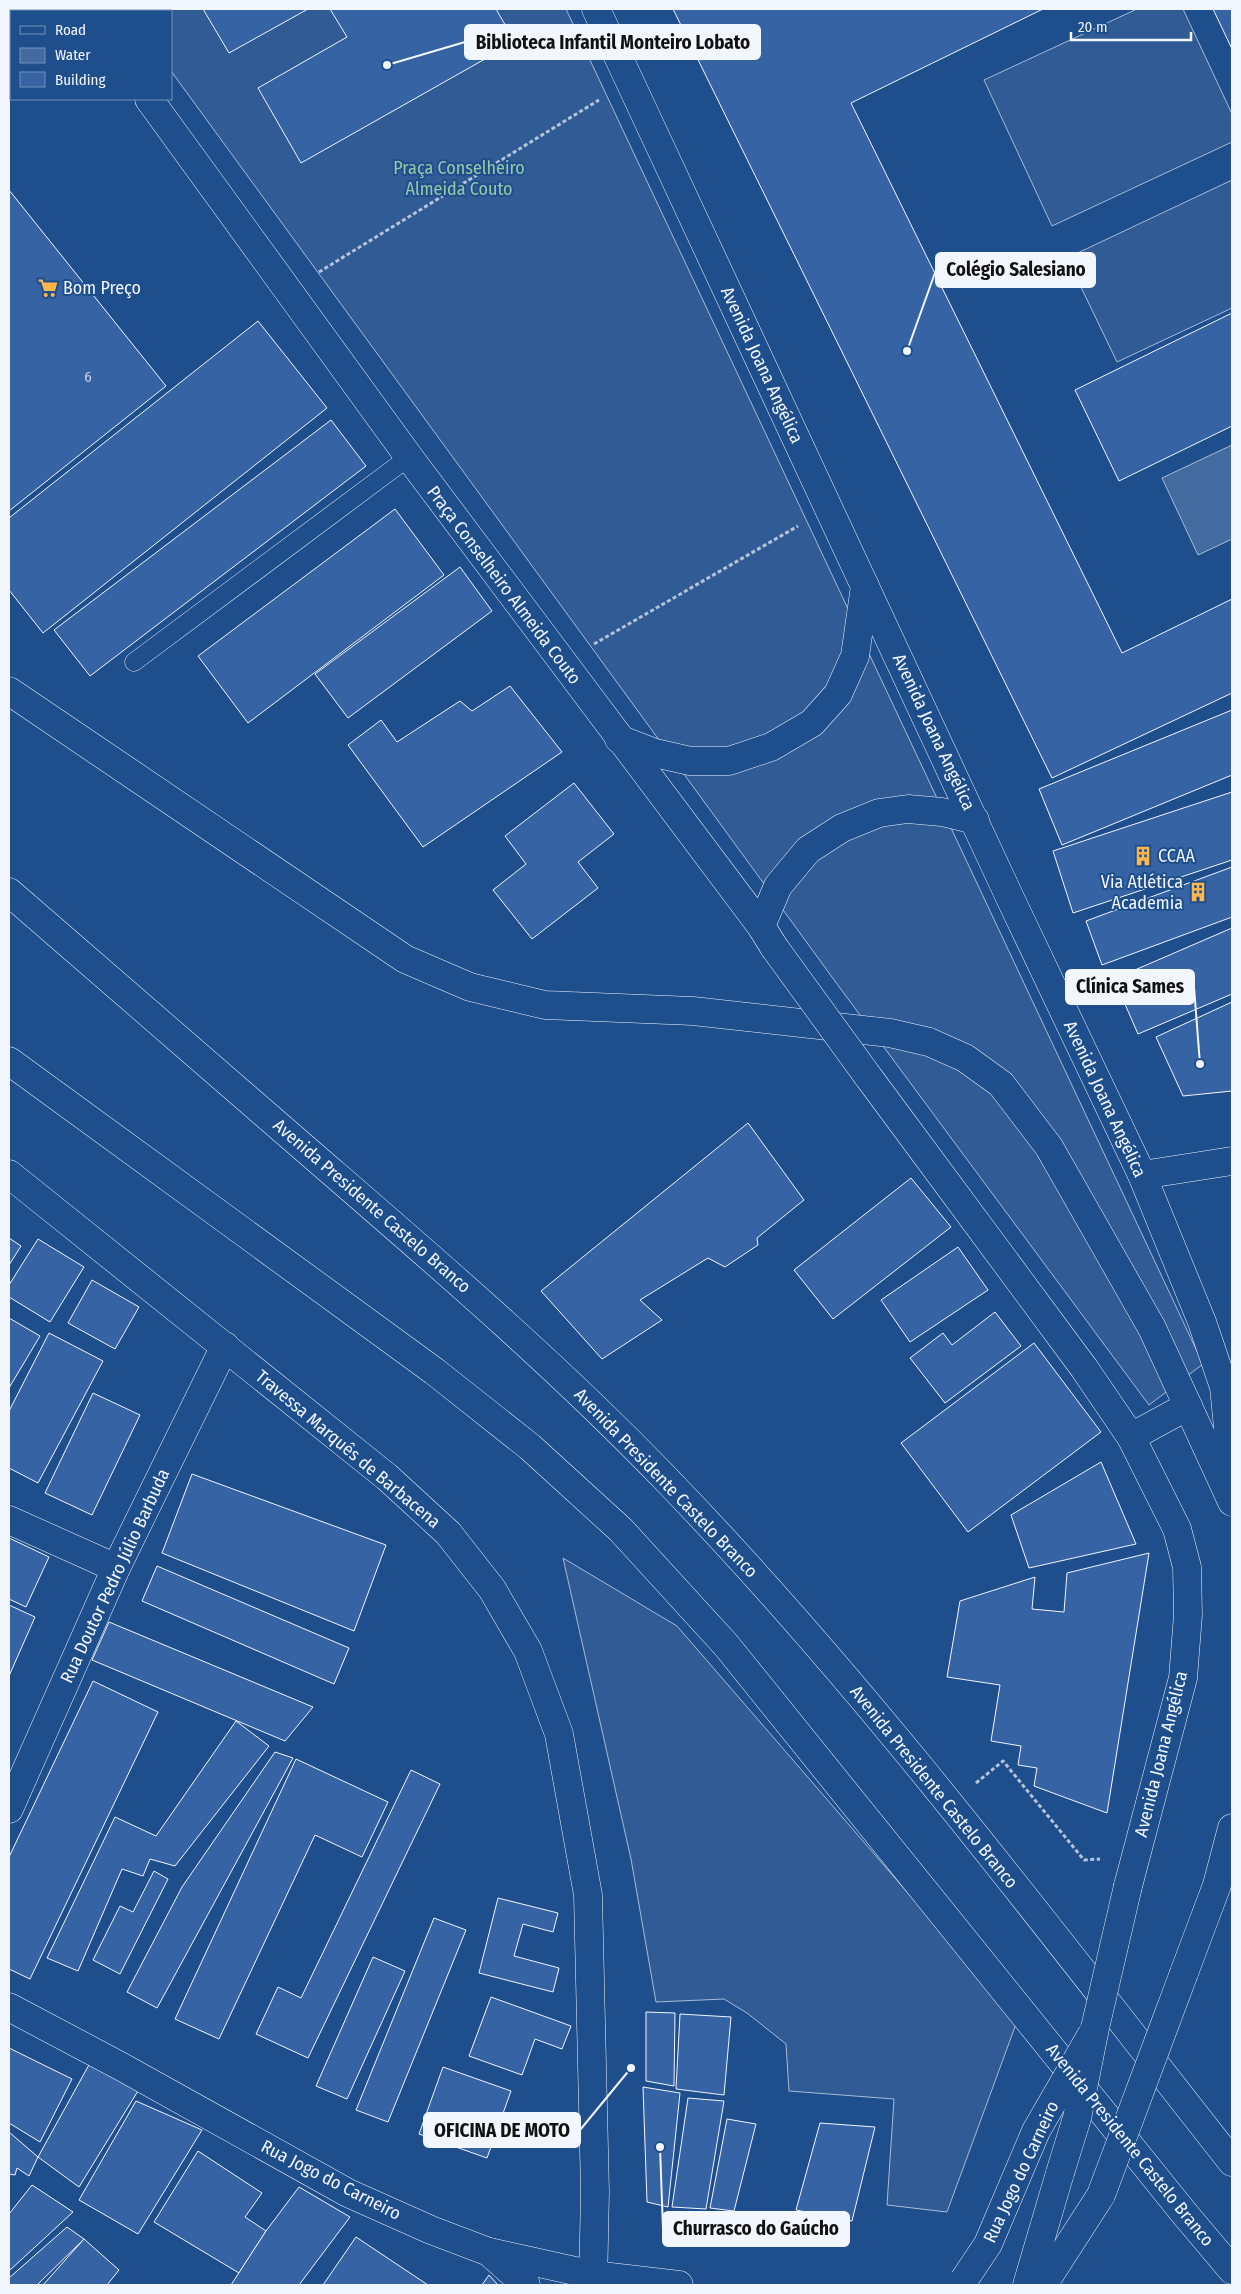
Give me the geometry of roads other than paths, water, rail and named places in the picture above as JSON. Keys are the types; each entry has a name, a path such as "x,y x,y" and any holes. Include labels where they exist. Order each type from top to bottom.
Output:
{"main road":[{"name":"Avenida Joana Angélica","path":"596,9 1142,1175 1202,1322 1224,1388 1232,1468"},
{"name":"Praça Conselheiro Almeida Couto","path":"150,100 408,457 767,937"},
{"path":"619,739 655,753 690,761 729,761 771,747 812,723 838,694 854,656 865,586"},
{"path":"9,691 405,959 470,987 545,1005 693,1011 890,1033 929,1042 965,1058 1000,1084 1049,1147 1152,1328 1232,1502"},
{"path":"767,937 778,886 808,850 842,828 879,813 908,809 942,812 975,820"},
{"name":"Avenida Presidente Castelo Branco","path":"9,892 488,1306 581,1393 667,1480 827,1654 949,1804 1232,2162"},
{"name":"Avenida Joana Angélica","path":"767,937 1084,1368 1130,1436 1177,1529 1187,1567 1188,1615 1183,1678 1128,1886 1095,2028 1077,2118 1027,2285"},
{"name":"Avenida Presidente Castelo Branco","path":"9,1061 434,1371 530,1447 621,1530 726,1645 1232,2270"},
{"path":"1142,1175 1232,1161"},
{"name":"Travessa Marquês de Barbacena","path":"9,1174 387,1477 448,1533 492,1589 528,1651 559,1734 588,1895 595,2192 593,2280"},
{"name":"Rua Doutor Pedro Júlio Barbuda","path":"9,1809 116,1568 225,1346"},
{"path":"1130,1436 1188,1406"},
{"path":"9,1520 116,1568"},
{"path":"1043,2285 1101,2195 1217,1885 1232,1828"},
{"name":"Rua Jogo do Carneiro","path":"9,2007 122,2067 348,2193 431,2230 490,2252 593,2280 679,2285"},
{"name":"Rua Jogo do Carneiro","path":"960,2283 988,2244 1036,2131 1095,2028"},
{"path":"490,2252 526,2285"}],"lane":[{"path":"134,662 408,457"}],"water":[{"path":"1232,445 1232,539 1198,555 1162,478"}],"place":[{"name":"Biblioteca Infantil Monteiro Lobato","path":"387,65"},
{"name":"Bom Preço","path":"48,288"},
{"name":"Colégio Salesiano","path":"907,351"},
{"name":"CCAA","path":"1143,856"},
{"name":"Via Atlética Academia","path":"1198,892"},
{"name":"Clínica Sames","path":"1200,1064"},
{"name":"OFICINA DE MOTO","path":"631,2068"},
{"name":"Churrasco do Gaúcho","path":"660,2147"}]}
